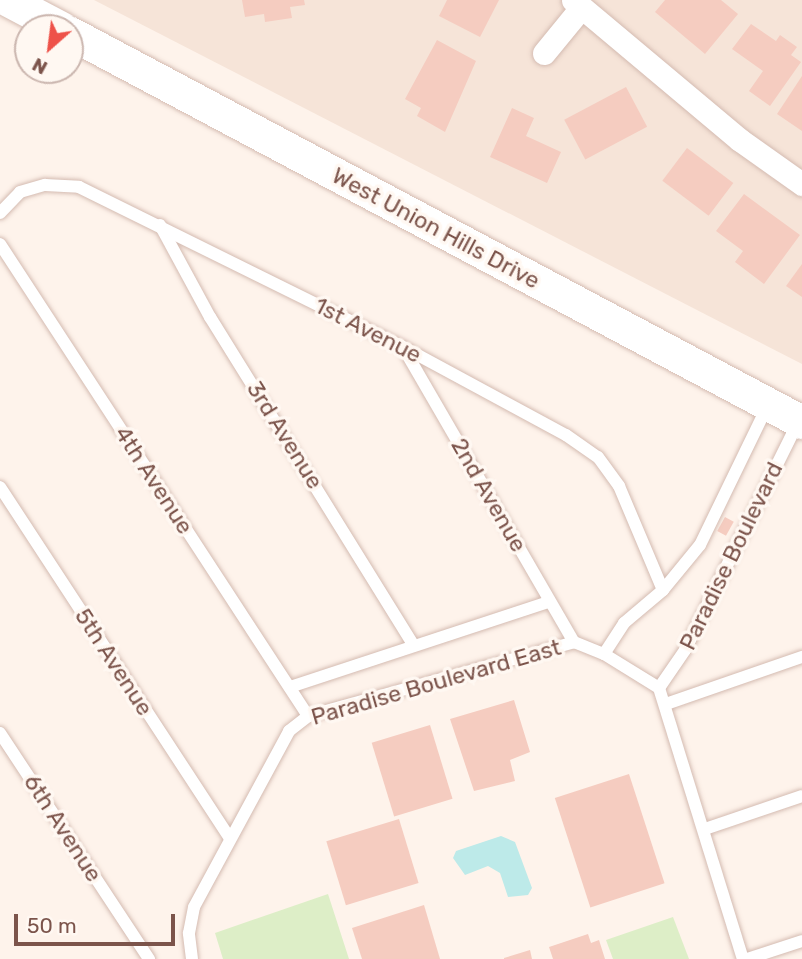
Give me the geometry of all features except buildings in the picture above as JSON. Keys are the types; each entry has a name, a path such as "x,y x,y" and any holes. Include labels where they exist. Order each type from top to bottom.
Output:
{"main road":[{"path":"8,0 34,14"},
{"name":"West Union Hills Drive","path":"84,40 800,421"}],"street":[{"path":"544,52 576,4 740,140 802,184"}],"lane":[{"name":"1st Avenue","path":"0,213 20,192 61,184 160,224 403,348 598,457 631,510 663,590"},
{"name":"3rd Avenue","path":"160,224 211,317 413,644"},
{"name":"4th Avenue","path":"0,244 308,716"},
{"name":"2nd Avenue","path":"403,348 548,602 574,642"},
{"name":"Paradise Boulevard","path":"604,654 624,623 663,590 700,545 768,405"},
{"name":"Paradise Boulevard","path":"659,688 685,650 800,421"},
{"name":"5th Avenue","path":"0,487 229,837"},
{"path":"290,687 413,644 548,602"},
{"name":"Paradise Boulevard East","path":"192,959 190,918 229,837 289,731 308,716 574,642 604,654 659,688"},
{"path":"666,704 802,657"},
{"path":"659,688 745,959 802,941"},
{"name":"6th Avenue","path":"0,733 149,959"},
{"path":"705,829 802,796"}],"shaded area":[{"path":"94,0 802,0 802,364"}],"green space":[{"path":"328,894 349,959 223,959 215,933"},
{"path":"673,917 689,959 613,959 606,940"}],"water":[{"path":"501,836 515,842 532,888 528,895 508,897 500,873 488,866 465,875 453,858 456,851"}]}
